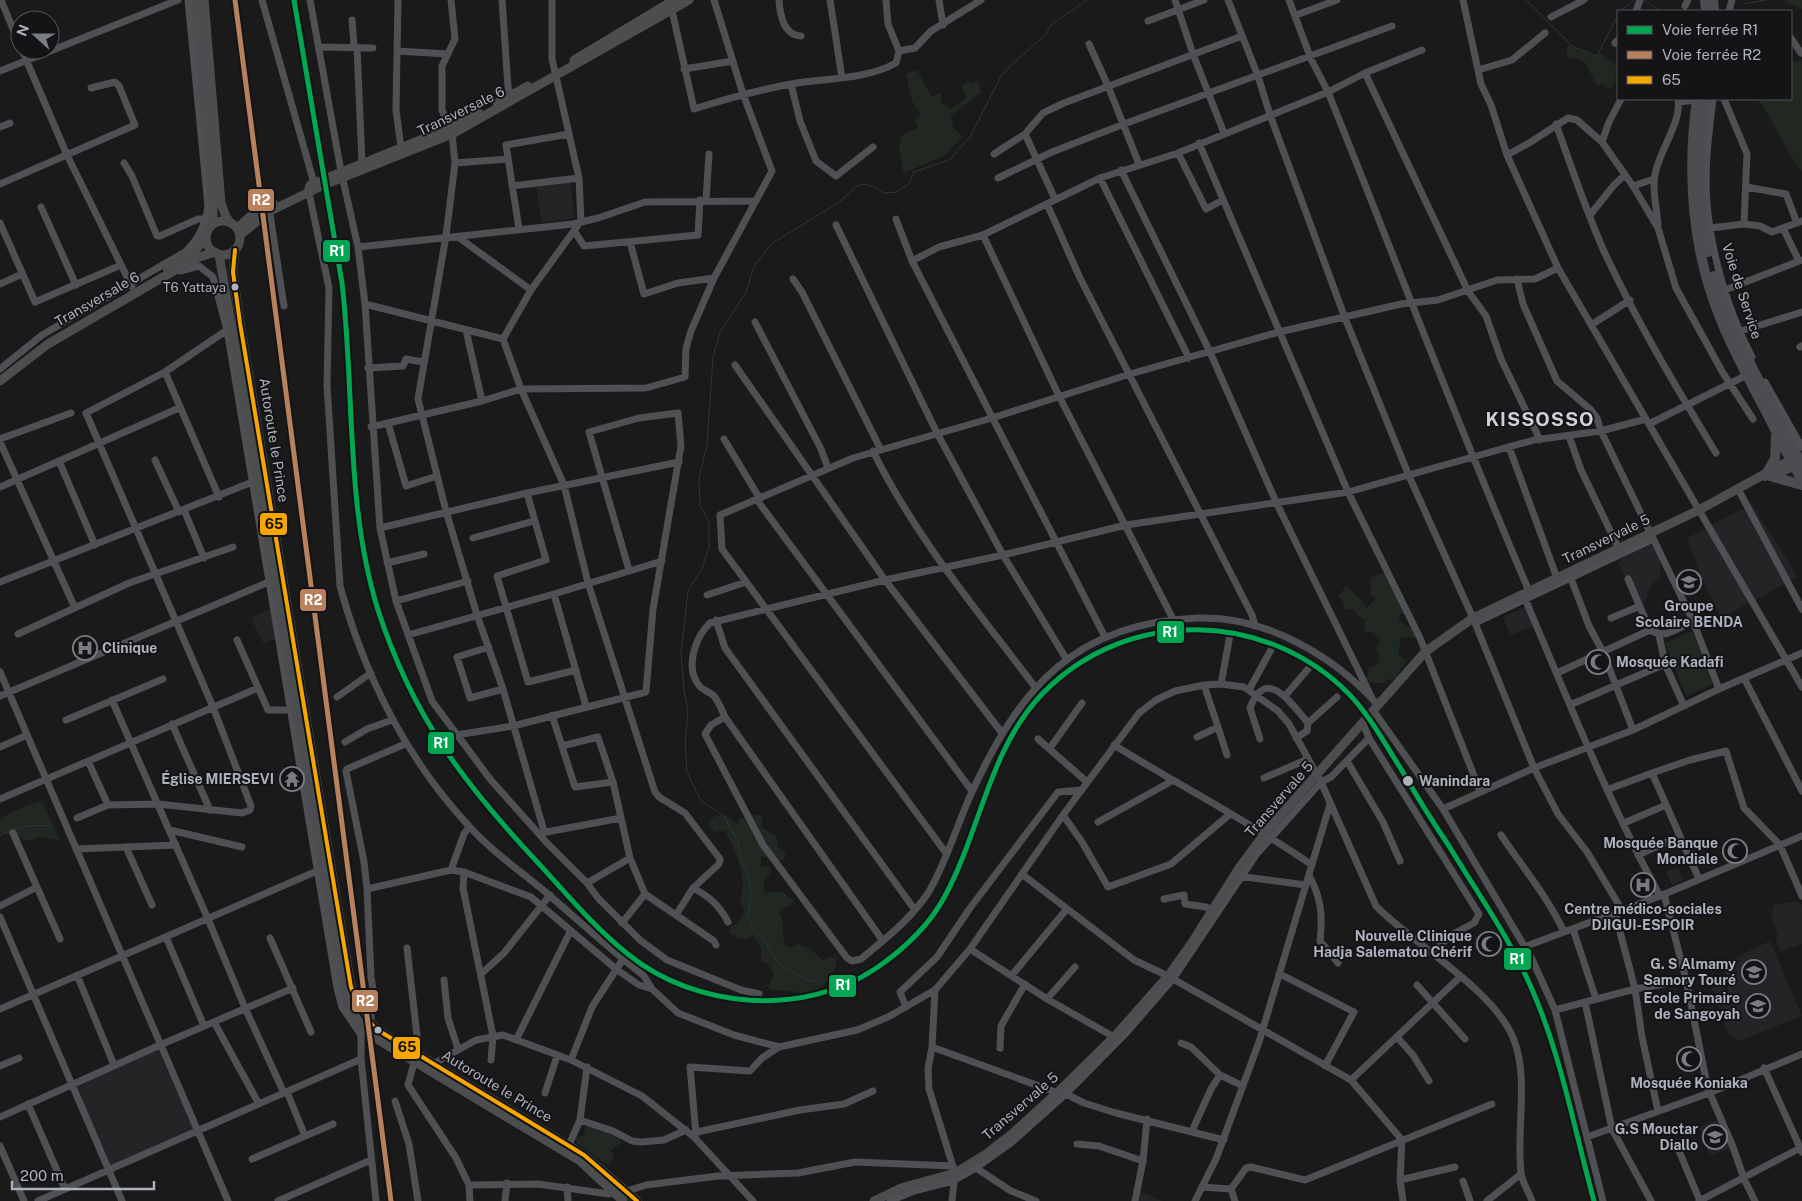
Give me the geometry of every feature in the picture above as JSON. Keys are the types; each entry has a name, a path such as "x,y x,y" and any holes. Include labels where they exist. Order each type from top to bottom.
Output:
{"highway":[{"path":"1699,100 1692,135 1691,174 1697,233 1711,293 1721,320 1774,428 1798,460"},
{"path":"1699,100 1698,170 1701,210 1711,267 1732,328 1798,460 1802,480"},
{"path":"1774,428 1777,452 1773,464 1765,477 1802,485"}],"main road":[{"path":"195,0 213,199 211,221 206,239 217,253 230,253 240,243 236,229 226,217 222,202 204,0"},
{"name":"Transversale 6","path":"236,229 269,208 310,187 451,131 555,75 672,4 689,0"},
{"name":"Transversale 6","path":"342,174 362,163 401,147 451,131 510,96 555,75"},
{"path":"211,221 225,221 236,229"},
{"name":"Transversale 6","path":"0,381 48,344 176,266 197,245 206,239"},
{"name":"Autoroute le Prince","path":"235,250 233,272 240,323 345,951 356,1000 372,1024 411,1051 584,1155 637,1201"},
{"name":"Transversale 6","path":"0,374 46,339 132,286 199,257 217,253"},
{"name":"Autoroute le Prince","path":"217,253 293,710 348,1004 361,1030 580,1161 623,1201"},
{"name":"Transvervale 5","path":"874,1201 901,1188 954,1173 986,1154 1061,1092 1170,977 1213,910 1269,835 1319,779 1363,724 1374,705 1425,652 1474,620 1557,578 1570,576 1619,549 1652,536 1738,489 1798,460"}],"street":[{"path":"1,0 10,22"},
{"path":"0,71 178,0"},
{"path":"0,369 42,335 132,286 197,245 211,221 188,0"},
{"path":"262,0 310,187 330,288 327,385 340,586 347,613 392,720 405,744 441,794 469,827 644,976 652,989 678,1013 734,1035 779,1047"},
{"path":"310,0 342,174 358,247 365,304 371,427 380,528 396,601 432,701 490,778 587,883 598,898 640,940 668,960 741,990 759,994"},
{"path":"398,0 396,110 401,147"},
{"path":"451,0 455,40 442,66 442,110 451,131 455,163 446,236 418,399 446,511 477,615 503,689 541,833"},
{"path":"502,0 510,96"},
{"path":"552,0 555,75 579,178 582,221 531,290 503,339 521,389 564,485 588,582 623,696 657,796 686,813 720,859 719,864 693,888 676,915"},
{"path":"371,427 482,401 521,389 646,388 685,377 686,348 691,332 714,278 772,171 743,94 714,0"},
{"path":"779,0 780,15 788,30 795,36 801,36"},
{"path":"830,0 842,78"},
{"path":"672,4 684,70 694,108 743,94 791,84 842,78 886,68 896,63 899,51 888,24 886,0"},
{"path":"940,0 943,25"},
{"path":"899,51 915,48 931,31 981,0"},
{"path":"1175,0 1193,54 1210,93 1224,133"},
{"path":"1148,21 1204,0"},
{"path":"1228,0 1258,76 1270,114 1345,318 1409,476 1474,620 1534,768 1558,814 1587,852 1619,912 1658,1111"},
{"path":"1289,0 1296,15 1309,56 1328,92 1413,303 1471,458 1570,705 1638,855 1662,895 1686,980 1709,1093 1755,1201"},
{"path":"1296,15 1337,0"},
{"path":"1463,0 1478,70 1507,155 1558,268 1802,687"},
{"path":"1551,17 1584,0"},
{"path":"352,20 362,163"},
{"path":"998,178 1037,159 1124,124 1392,26"},
{"path":"1478,70 1512,60 1545,33"},
{"path":"994,154 1025,134 1043,113 1108,86 1242,36"},
{"path":"1792,40 1801,53"},
{"path":"1089,44 1124,124 1139,164"},
{"path":"319,47 373,48"},
{"path":"912,261 939,247 983,235 1100,178 1178,153 1328,92 1365,73 1422,50"},
{"path":"397,51 448,54"},
{"path":"26,61 67,155 132,286"},
{"path":"684,70 733,61"},
{"path":"1365,73 1468,291 1486,316 1501,359 1540,440"},
{"path":"0,184 135,125 119,86 115,82 91,88"},
{"path":"791,84 800,121 816,161 836,176 873,147"},
{"path":"1602,142 1609,122 1620,100"},
{"name":"Voie de Service","path":"1713,100 1706,201 1710,228 1726,290 1741,331 1798,460"},
{"path":"1724,100 1747,154 1744,224"},
{"path":"1678,101 1674,124 1656,169 1654,179 1658,228 1676,288 1730,384 1753,419"},
{"path":"1507,155 1530,143 1556,124 1568,118 1577,120 1602,142 1633,186 1658,228"},
{"path":"0,127 10,123"},
{"path":"1556,124 1571,171 1604,252 1688,406 1716,453"},
{"path":"519,229 506,145 569,134"},
{"path":"1025,134 1055,199"},
{"path":"1199,143 1348,492 1425,652 1480,791"},
{"path":"1178,153 1206,209 1223,200"},
{"path":"575,232 584,246 698,235 709,154"},
{"path":"455,163 508,159"},
{"path":"124,163 132,176 157,236 198,219 211,221"},
{"path":"1121,170 1210,352 1276,502 1374,705 1443,809 1524,947 1555,1010 1603,1201"},
{"path":"1590,215 1614,185 1625,175"},
{"path":"512,186 579,178"},
{"path":"1100,178 1189,358"},
{"path":"1633,186 1654,179"},
{"path":"1710,228 1744,224 1760,226 1772,232 1799,222 1786,194 1746,187"},
{"path":"358,247 446,236 458,237 582,221 598,218 644,202 756,200"},
{"path":"1047,204 1080,278 1252,615 1255,626"},
{"path":"41,207 76,285"},
{"path":"269,208 284,306"},
{"path":"896,219 912,261 1105,637"},
{"path":"0,223 2,234 35,302 121,265"},
{"path":"836,225 937,433 1003,556 1067,660"},
{"path":"1726,290 1801,260 1783,228"},
{"path":"983,235 1059,396 1173,619"},
{"path":"458,237 531,290"},
{"path":"630,242 644,294 678,283 714,278"},
{"path":"77,818 108,805 158,804 242,813 247,812 251,806 213,707 86,413 164,372 230,328 213,278 199,266 184,272 176,266"},
{"path":"946,853 722,549 720,515 828,468 877,450 992,418 1130,374 1279,332 1401,304 1438,300 1497,280 1535,278 1558,268"},
{"path":"0,284 22,274"},
{"path":"793,279 802,292 877,450 892,489 946,568 1035,686"},
{"path":"1517,279 1522,304 1557,381 1590,409 1597,418 1693,622 1719,689"},
{"path":"1591,325 1630,300"},
{"path":"365,304 503,339"},
{"path":"1741,331 1802,312"},
{"path":"754,322 821,449 828,468"},
{"path":"466,330 482,401"},
{"path":"368,368 403,366 406,359 423,362"},
{"path":"735,365 885,580 1002,733"},
{"path":"164,372 219,496"},
{"path":"883,941 725,717 713,695 699,686 694,678 692,660 698,639 703,630 716,620 828,596 885,580 1003,556 1126,525 1348,492 1509,447 1540,440 1602,432 1648,421 1688,406 1747,374"},
{"path":"0,487 179,408"},
{"path":"71,413 0,440 52,561 75,608"},
{"path":"456,735 513,726 647,691 653,608 662,561 666,522 681,446 678,413 639,418 589,432 630,570"},
{"path":"388,423 406,486 437,476"},
{"path":"1569,436 1581,470 1619,549"},
{"path":"724,439 758,500 972,792"},
{"path":"1509,447 1557,578"},
{"path":"155,460 204,558"},
{"path":"59,461 95,545"},
{"path":"380,528 527,493 679,462"},
{"path":"0,582 255,482"},
{"path":"1738,489 1802,609"},
{"path":"527,493 546,560 497,576 528,682 576,670"},
{"path":"473,538 534,521"},
{"path":"1526,595 1652,536"},
{"path":"18,634 129,583 157,575 232,547"},
{"path":"387,563 424,554"},
{"path":"408,635 662,561"},
{"path":"1570,576 1589,626 1603,652 1632,730"},
{"path":"1628,579 1650,630 1659,635 1665,664 1684,706"},
{"path":"0,696 272,581"},
{"path":"396,601 468,581"},
{"path":"707,595 746,582"},
{"path":"554,594 586,706"},
{"path":"1610,618 1640,606"},
{"path":"725,717 711,725 705,734 763,845 846,958 852,961 861,959 883,941 916,910 929,891 972,792 1002,733 1035,686 1067,660 1105,637 1138,626 1173,619 1210,618 1255,626 1299,644 1324,658 1374,705"},
{"path":"716,620 725,648 916,910"},
{"path":"1659,635 1693,622"},
{"path":"1557,673 1650,630"},
{"path":"1221,684 1230,635"},
{"path":"237,640 268,710 293,710 337,988 342,1007 361,1030 361,1059 370,1160 376,1201"},
{"path":"1260,739 1250,708 1252,693 1273,646"},
{"path":"488,647 457,658 463,683 470,698 503,689"},
{"path":"1443,809 1534,768 1632,730 1802,653"},
{"path":"1570,705 1665,664"},
{"path":"1285,696 1308,668"},
{"path":"0,672 228,1201"},
{"path":"337,697 371,673"},
{"path":"1744,678 1802,791"},
{"path":"66,720 163,679"},
{"path":"696,1134 691,1097 690,1067 750,1071 762,1058 779,1047 857,1030 888,1017 935,990 970,949 1063,815 1139,713 1156,700 1175,691 1204,685 1221,684 1252,693 1278,711 1319,779 1376,906 1392,922 1480,994 1501,1017 1514,1040 1519,1067 1521,1174 1532,1201"},
{"path":"1204,685 1226,755"},
{"path":"0,799 258,688"},
{"path":"1252,693 1266,688 1285,696 1308,723"},
{"path":"1296,738 1307,731 1308,723 1338,697"},
{"path":"112,700 170,830 245,1008 305,1136"},
{"path":"1050,748 1082,703"},
{"path":"552,715 575,787 613,782"},
{"path":"345,742 367,729 392,720"},
{"path":"172,724 210,810"},
{"path":"1363,724 1369,738 1479,914 1474,923 1451,935 1432,953"},
{"path":"1197,737 1218,727"},
{"path":"0,748 27,736"},
{"path":"562,746 598,737 613,782 630,858 645,894 716,945"},
{"path":"1319,779 1331,777 1369,738"},
{"path":"1038,739 1087,782"},
{"path":"372,1024 371,1011 375,1002 371,977 367,889 364,862 346,771 405,744"},
{"path":"1114,746 1269,835 1312,866"},
{"path":"1608,789 1690,760 1726,751 1744,808 1780,845 1802,896"},
{"path":"1264,778 1308,759"},
{"path":"88,761 108,805"},
{"path":"1347,761 1383,822 1400,861"},
{"path":"1652,773 1699,880"},
{"path":"1098,822 1172,781"},
{"path":"906,1007 900,992 937,957 970,908 1058,792 1081,790"},
{"path":"1195,1201 1224,1140 1264,1029 1330,804"},
{"path":"1624,823 1666,805"},
{"path":"1063,815 1082,842 1108,887 1170,864 1230,814"},
{"path":"541,833 621,818"},
{"path":"451,870 464,834 469,827"},
{"path":"170,830 242,847"},
{"path":"13,833 60,939"},
{"path":"1501,835 1528,876 1552,906 1564,932"},
{"path":"1638,855 1680,836"},
{"path":"1524,947 1662,895 1802,836"},
{"path":"76,849 176,845"},
{"path":"126,847 152,905"},
{"path":"587,883 630,858"},
{"path":"367,889 451,870 464,872 531,896 570,932 616,970 639,985 652,989"},
{"path":"0,1009 317,871"},
{"path":"464,872 463,888 482,974 492,1036 491,1060"},
{"path":"1023,875 1066,910 1134,960 1170,977 1351,1080 1402,1140 1400,1180 1403,1201"},
{"path":"1309,875 1319,895 1322,924 1320,941 1338,963"},
{"path":"890,1201 954,1173 976,1168 1012,1143 1061,1092 1127,1032 1228,900 1238,876 1306,885"},
{"path":"0,906 37,887"},
{"path":"693,888 712,899 728,922"},
{"path":"622,923 645,894"},
{"path":"482,974 504,953 540,904 550,895"},
{"path":"1164,898 1184,895 1186,904 1213,910"},
{"path":"1012,975 1066,910"},
{"path":"0,917 70,1085 122,1201"},
{"path":"1573,929 1596,999"},
{"path":"517,1038 570,932"},
{"path":"166,937 204,1026"},
{"path":"270,938 294,988 312,1032"},
{"path":"407,948 417,1036 411,1051"},
{"path":"970,949 1012,975 1047,1000 1114,1037"},
{"path":"572,1060 592,1007 622,959"},
{"path":"1047,1000 1075,967"},
{"path":"1280,974 1354,1012 1325,1066"},
{"path":"77,975 114,1065"},
{"path":"1351,1080 1460,977"},
{"path":"444,980 448,1018 458,1049"},
{"path":"1555,1010 1635,989 1686,980"},
{"path":"1000,1048 1001,1026 1024,984"},
{"path":"1417,985 1465,1039"},
{"path":"0,1117 114,1065 294,988"},
{"path":"935,990 932,1047 928,1068 929,1089 954,1173 952,1201"},
{"path":"1585,1002 1612,1129 1651,1201"},
{"path":"214,1022 259,1104"},
{"path":"433,1064 476,1040 503,1035 517,1038 557,1056 572,1060 642,1096 686,1130 696,1134 753,1201"},
{"path":"1397,1037 1413,1055 1429,1081"},
{"path":"1181,1043 1191,1047 1220,1075 1243,1086"},
{"path":"932,1047 1061,1092 1084,1103 1224,1140"},
{"path":"1587,1137 1709,1093 1764,1068 1802,1054"},
{"path":"545,1093 557,1056"},
{"path":"0,1066 19,1058"},
{"path":"38,1201 361,1059"},
{"path":"414,1063 408,1085 456,1158 469,1185 470,1201"},
{"path":"568,1145 580,1120 587,1067"},
{"path":"1679,1151 1699,1201 1801,1150 1764,1068"},
{"path":"1192,1132 1211,1089 1220,1075"},
{"path":"696,1134 800,1110 844,1104 873,1091"},
{"path":"395,1101 409,1144 418,1201"},
{"path":"28,1104 65,1189"},
{"path":"1231,1189 1246,1168 1251,1167 1305,1180 1492,1104"},
{"path":"1135,1201 1143,1161 1147,1119"},
{"path":"580,1120 613,1131 632,1141 641,1142 664,1140 686,1130"},
{"path":"252,1159 333,1124"},
{"path":"1077,1144 1099,1146 1143,1161"},
{"path":"0,1146 24,1201"},
{"path":"278,1201 370,1160"},
{"path":"627,1191 646,1185 730,1176 798,1173 855,1162 954,1173"},
{"path":"1400,1180 1455,1167"},
{"path":"976,1168 1011,1191 1036,1201"},
{"path":"1487,1201 1521,1174"},
{"path":"1463,1181 1470,1201"},
{"path":"469,1185 507,1184 567,1188 609,1194 612,1192"},
{"path":"505,1201 507,1184"},
{"path":"1202,1187 1231,1189"},
{"path":"567,1188 568,1201"},
{"path":"1231,1189 1235,1201"}],"shaded area":[{"path":"1785,0 1802,0 1802,9 1785,2"},
{"path":"1568,45 1594,56 1601,54 1616,65 1615,84 1608,90 1603,84 1597,86 1586,64 1580,60 1566,57"},
{"path":"1802,60 1802,171 1759,100 1792,100 1792,62"},
{"path":"917,70 932,97 941,92 941,102 951,109 966,98 962,85 969,81 972,84 978,80 981,92 951,116 953,127 962,137 944,156 903,173 899,146 902,135 918,128 915,120 921,114 912,101 906,74"},
{"path":"570,180 575,218 541,222 536,185"},
{"path":"1752,504 1798,577 1721,618 1701,576 1687,538"},
{"path":"1649,543 1655,549 1660,560 1660,578 1652,584 1646,599 1641,605 1618,563 1627,554"},
{"name":"Groupe Scolaire BENDA","path":"1697,570 1703,584 1681,593 1674,580"},
{"path":"1384,573 1405,612 1400,615 1399,621 1413,630 1418,639 1401,638 1398,654 1406,661 1395,679 1387,680 1386,683 1371,683 1367,679 1369,667 1377,664 1379,655 1376,650 1380,639 1372,632 1365,631 1365,620 1357,615 1353,609 1345,610 1342,599 1338,597 1346,586 1367,608 1376,598 1370,596 1369,580 1372,576"},
{"path":"1526,607 1534,626 1510,635 1503,617"},
{"path":"272,608 277,639 263,643 251,618"},
{"path":"1692,631 1714,684 1686,696 1665,643"},
{"path":"42,801 60,840 39,837 29,841 0,832 0,818 28,805"},
{"path":"725,815 738,825 739,819 763,815 761,827 776,836 778,847 786,852 784,859 778,861 761,856 761,867 770,866 771,872 763,883 765,893 781,891 795,901 779,912 782,918 784,944 791,948 797,944 809,948 823,960 831,957 837,958 830,978 822,986 802,995 768,989 774,973 768,965 761,961 761,947 753,935 746,940 737,938 729,933 731,927 738,923 745,911 740,900 743,883 742,873 725,830 715,832 708,825 713,817"},
{"path":"1678,867 1683,881 1672,885 1666,872"},
{"path":"1796,901 1802,905 1802,944 1781,951 1776,942 1778,934 1771,917 1773,905"},
{"name":"Ecole Primaire de Sangoyah","path":"1770,941 1802,1016 1739,1041 1728,1033 1712,988 1720,985 1728,991 1727,986 1729,985 1723,966 1726,962"},
{"path":"157,1048 194,1130 110,1168 72,1085"},
{"name":"G.S Mouctar Diallo","path":"1719,1119 1732,1148 1710,1155 1699,1127"},
{"path":"586,1125 616,1135 622,1142 610,1151 614,1154 610,1164 577,1144 576,1138 584,1136"},
{"path":"1140,1191 1162,1201 1138,1201"}],"waterway":[{"path":"818,982 805,979 778,963 759,933 752,927 748,916 751,895 749,876 743,865 737,840 724,816 701,801 687,772 685,744 688,712 681,653 688,591 702,569 709,547 709,522 700,505 699,478 707,445 713,357 720,332 746,292 754,267 771,244 841,201 853,189 862,184 872,186 884,193 896,192 909,184 914,172 949,160 970,137 1000,78 1009,67 1045,35 1052,24 1087,0"},
{"path":"1526,0 1572,46 1597,56 1617,17"},
{"path":"1621,10 1634,0"},
{"path":"1644,0 1659,10"},
{"path":"1743,4 1766,0"},
{"path":"0,835 26,826 53,826"}],"railway":[{"path":"235,0 391,1201"}],"rail line":[{"name":"R2","path":"235,0 391,1201"},
{"name":"R1","path":"294,0 342,283 346,324 352,448 360,530 378,610 392,649 408,684 444,748 488,807 594,924 629,955 656,973 686,987 717,996 750,1000 783,1000 816,995 847,984 875,969 896,954 914,937 939,907 968,844 987,790 1010,739 1025,715 1043,693 1077,665 1115,645 1155,633 1196,630 1238,634 1278,646 1315,666 1349,694 1364,711 1383,740 1494,918 1525,974 1553,1044 1594,1201"}],"transit line":[{"name":"65","path":"235,250 233,272 240,323 351,987 356,999 364,1015 376,1029 584,1155 637,1201"}],"place":[{"name":"T6 Yattaya","path":"235,287"},
{"name":"Groupe Scolaire BENDA","path":"1689,582"},
{"name":"Clinique","path":"85,648"},
{"name":"Mosquée Kadafi","path":"1598,662"},
{"name":"Église MIERSEVI","path":"292,779"},
{"name":"Wanindara","path":"1408,781"},
{"name":"Mosquée Banque Mondiale","path":"1735,851"},
{"name":"Centre médico-sociales DJIGUI-ESPOIR","path":"1643,885"},
{"name":"Nouvelle Clinique Hadja Salematou Chérif","path":"1489,944"},
{"name":"G. S Almamy Samory Touré","path":"1754,972"},
{"name":"Ecole Primaire de Sangoyah","path":"1758,1006"},
{"name":"Mosquée Koniaka","path":"1689,1059"},
{"name":"G.S Mouctar Diallo","path":"1715,1137"}],"district":[{"name":"KISSOSSO","path":"1540,419"}]}
